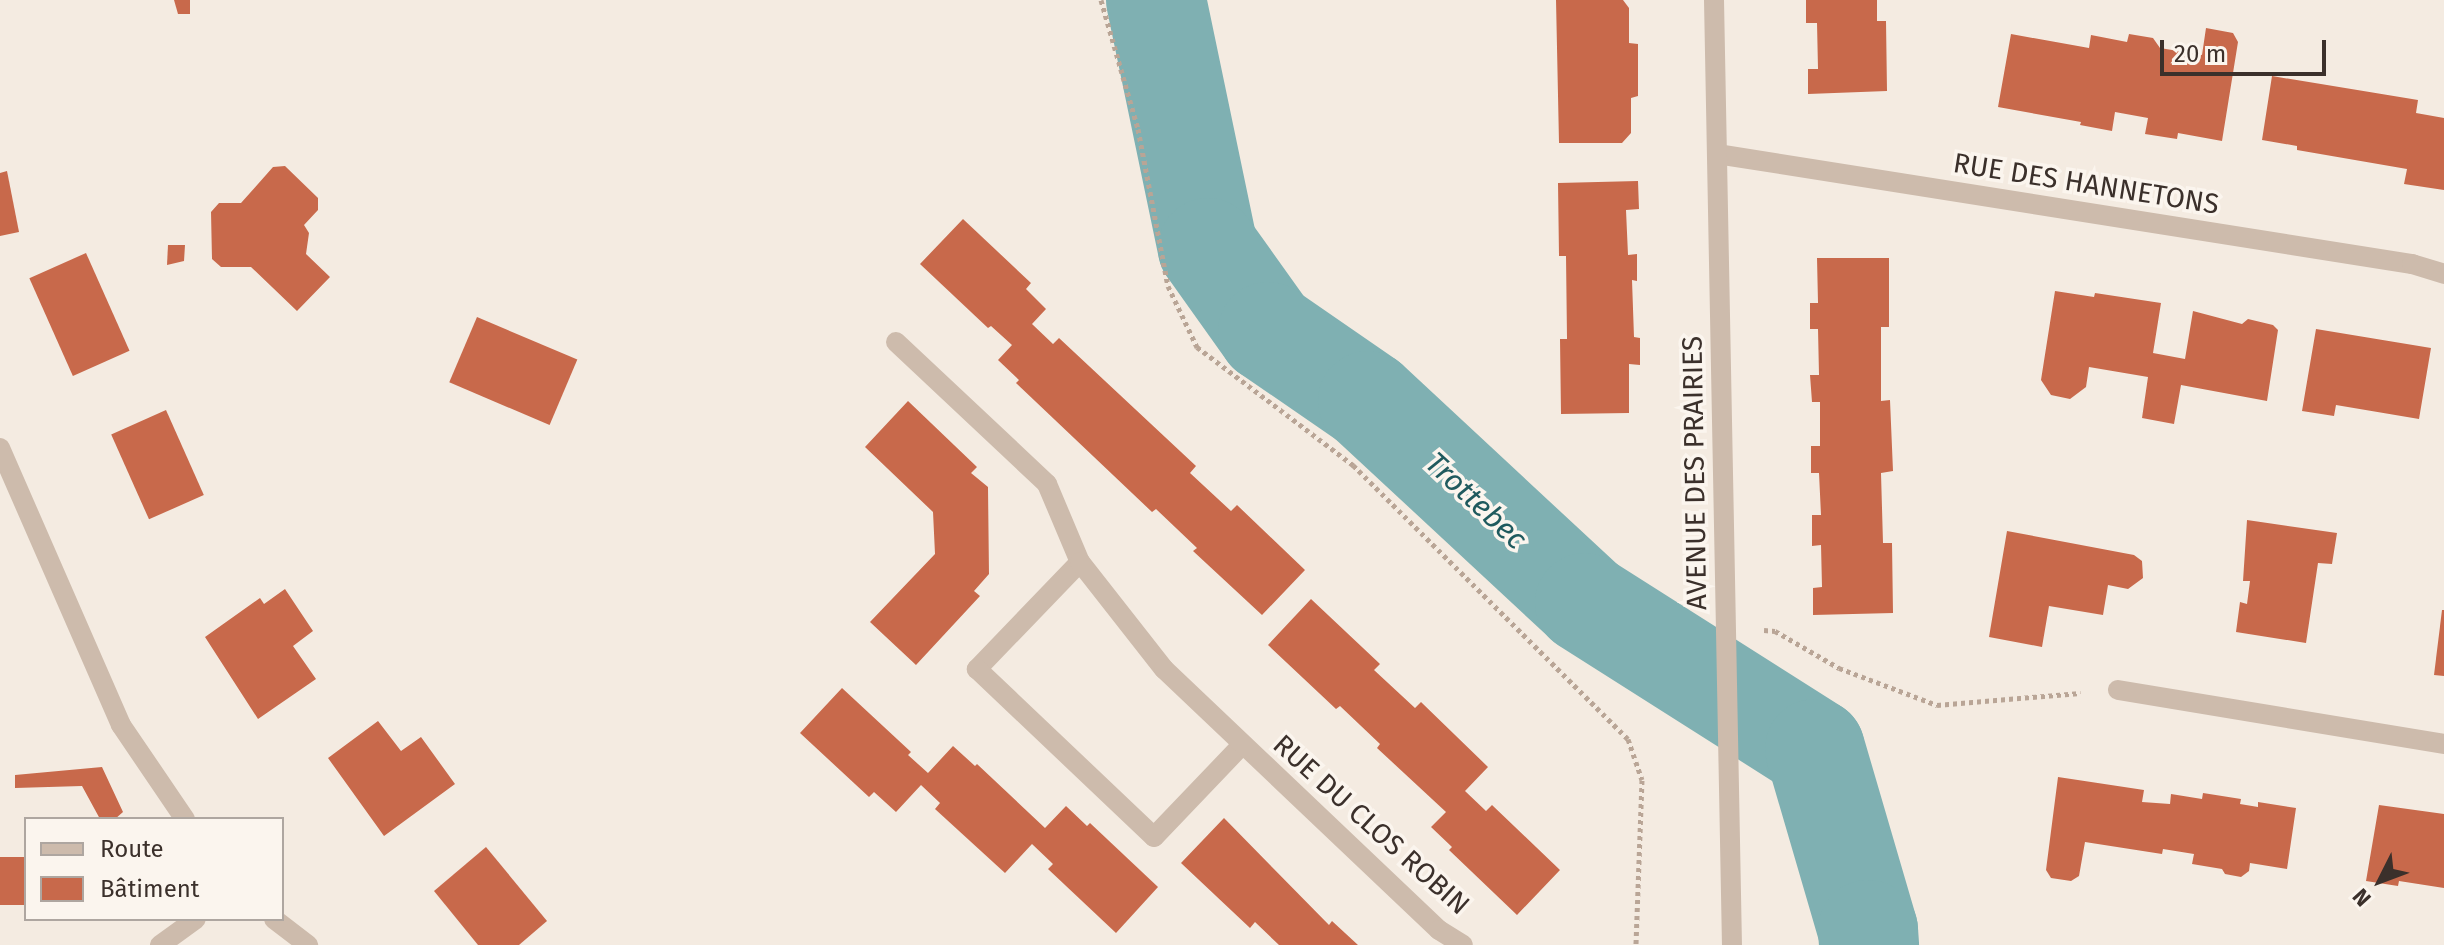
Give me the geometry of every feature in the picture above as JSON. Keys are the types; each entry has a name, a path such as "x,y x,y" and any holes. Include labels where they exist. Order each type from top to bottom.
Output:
{"street":[{"name":"AVENUE DES PRAIRIES","path":"1714,0 1732,945"},
{"name":"RUE DES HANNETONS","path":"1717,154 2397,261 2444,274"},
{"name":"RUE DU CLOS ROBIN","path":"896,342 1047,484 1080,562 1164,669 1439,930 1463,945"},
{"path":"0,448 121,725 184,817"},
{"name":"RUE DU CLOS ROBIN","path":"1080,562 977,669 1154,837 1242,745"},
{"path":"2118,690 2444,744"},
{"path":"160,945 193,921"},
{"path":"277,921 308,945"}],"path":[{"path":"1101,0 1138,129 1168,286 1197,347 1353,465 1628,739 1642,780 1636,945"},
{"path":"1726,632 1775,631 1839,668 1937,705 2118,690"}],"building":[{"path":"174,0 190,0 190,14 178,14"},
{"path":"1556,0 1623,0 1629,8 1629,43 1638,44 1638,96 1631,98 1631,133 1622,143 1559,143"},
{"path":"1806,0 1877,0 1877,21 1886,21 1887,91 1808,94 1808,69 1818,69 1817,23 1806,23"},
{"path":"2206,28 2233,33 2238,42 2222,141 2178,133 2177,139 2145,134 2148,118 2115,112 2112,131 2080,125 2081,122 1998,107 2011,34 2089,48 2091,35 2127,42 2129,34 2153,38 2160,48 2202,55"},
{"path":"2272,76 2418,100 2416,113 2444,118 2444,190 2404,184 2407,169 2297,150 2297,146 2262,140"},
{"path":"285,166 318,198 318,210 304,225 309,233 306,254 330,277 297,311 251,267 221,267 212,259 211,212 219,203 241,203 273,167"},
{"path":"7,171 19,232 0,236 0,173"},
{"path":"1638,181 1639,209 1626,210 1628,255 1637,254 1637,281 1632,280 1634,337 1640,338 1640,365 1629,364 1629,413 1561,414 1560,339 1567,339 1566,256 1559,256 1558,183"},
{"path":"963,219 1031,283 1026,289 1046,309 1032,324 1053,344 1059,338 1196,466 1190,473 1231,511 1237,505 1305,570 1262,615 1193,551 1197,548 1156,509 1152,512 1016,383 1019,380 998,360 1012,345 991,326 988,328 920,264"},
{"path":"168,245 185,245 184,261 167,265"},
{"path":"86,253 130,351 73,376 29,278"},
{"path":"1817,258 1889,258 1889,327 1881,327 1881,401 1890,400 1893,471 1881,473 1883,543 1892,543 1893,613 1813,615 1813,588 1822,587 1821,545 1812,546 1812,515 1821,515 1819,473 1811,473 1811,446 1820,446 1820,402 1812,402 1810,375 1819,375 1818,329 1810,329 1810,303 1818,303"},
{"path":"2055,291 2094,297 2095,293 2161,303 2153,353 2185,359 2193,311 2242,324 2248,319 2273,325 2278,330 2267,401 2181,385 2174,424 2142,418 2148,377 2089,367 2086,387 2070,399 2051,395 2041,380"},
{"path":"477,317 577,360 550,425 449,382"},
{"path":"2316,329 2431,348 2419,419 2336,405 2334,416 2302,411"},
{"path":"908,401 977,467 971,473 988,487 989,574 974,591 980,596 916,665 870,622 935,554 933,512 865,447"},
{"path":"166,410 204,495 149,519 111,434"},
{"path":"2247,520 2337,533 2332,564 2318,563 2306,643 2236,632 2240,602 2247,604 2250,581 2243,581"},
{"path":"2007,531 2134,555 2142,561 2143,578 2128,589 2108,585 2103,615 2049,606 2042,647 1989,637"},
{"path":"285,589 313,631 293,646 316,679 258,719 205,637 260,598 264,604"},
{"path":"1311,599 1380,664 1374,670 1415,708 1421,702 1488,767 1465,791 1486,811 1492,805 1560,870 1517,915 1449,850 1452,847 1431,827 1446,812 1377,748 1380,744 1340,706 1336,709 1268,645"},
{"path":"2444,610 2444,676 2434,675"},
{"path":"842,688 911,752 908,755 928,773 953,746 975,766 977,764 1045,828 1066,806 1087,826 1090,823 1158,887 1116,933 1048,869 1053,864 1032,844 1005,873 935,809 940,803 921,785 896,812 874,792 869,797 800,733"},
{"path":"378,721 401,751 421,737 455,784 384,836 328,758"},
{"path":"102,767 123,812 117,817 99,817 82,786 15,788 15,775"},
{"path":"2058,777 2144,790 2142,802 2170,804 2171,794 2202,799 2203,793 2241,799 2240,804 2258,807 2258,802 2296,808 2287,869 2250,863 2249,871 2241,877 2225,874 2222,869 2192,864 2194,854 2163,849 2162,854 2085,842 2079,876 2071,881 2051,878 2046,870"},
{"path":"2379,805 2444,814 2444,888 2399,881 2398,886 2366,881"},
{"path":"1224,818 1329,925 1332,921 1358,945 1279,945 1255,922 1250,928 1181,863"},
{"path":"486,847 547,921 519,945 478,945 434,891"},
{"path":"0,857 24,857 24,905 0,905"}],"waterway":[{"name":"Trottebec","path":"1156,0 1208,248 1268,332 1368,401 1585,603 1815,749 1868,930 1869,945"}]}
